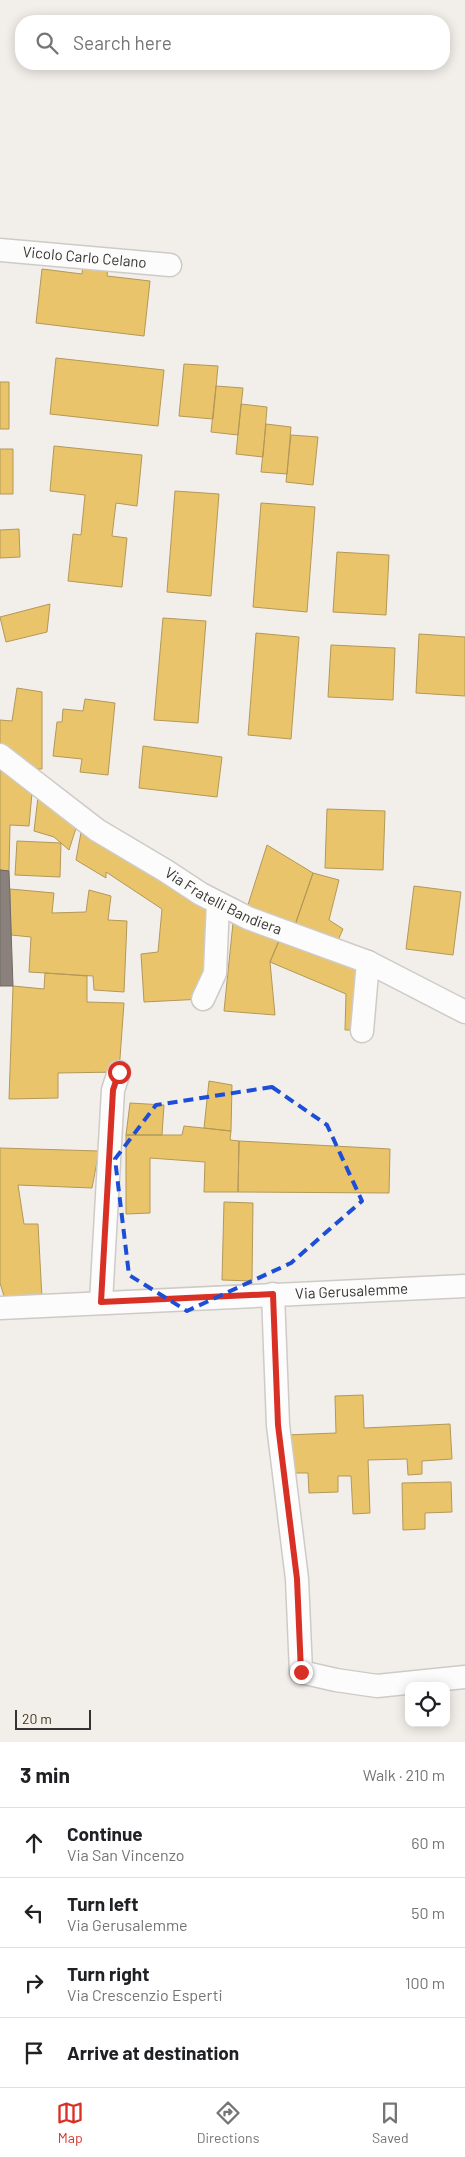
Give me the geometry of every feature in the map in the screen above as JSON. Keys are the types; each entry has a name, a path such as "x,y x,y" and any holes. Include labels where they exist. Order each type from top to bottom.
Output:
{"street":[{"name":"Vicolo Carlo Celano","path":"0,250 170,265"},
{"name":"Via Fratelli Bandiera","path":"0,755 97,830 218,903 248,918 368,962 465,1012"},
{"path":"203,999 214,973 218,903"},
{"path":"362,1031 368,962"},
{"path":"101,1302 113,1090 119,1072"},
{"name":"Via Gerusalemme","path":"0,1308 50,1307 101,1302 273,1294 394,1291 465,1286"},
{"path":"273,1294 278,1425 297,1579 301,1672 336,1680 377,1686 465,1677"}],"highlighted area":[{"path":"272,1087 327,1125 362,1201 291,1263 187,1311 129,1275 115,1159 156,1105"}],"building: Homes":[{"path":"83,264 108,267 107,276 150,281 144,336 36,323 42,269 82,274"},
{"path":"56,358 164,370 158,426 50,414"},
{"path":"184,364 218,366 213,419 179,416"},
{"path":"0,382 9,382 9,429 0,429"},
{"path":"216,386 243,388 238,435 211,432"},
{"path":"241,404 267,407 263,457 236,454"},
{"path":"266,424 291,427 287,474 261,472"},
{"path":"291,435 318,437 313,485 286,482"},
{"path":"54,446 142,455 137,506 116,503 112,536 127,538 122,587 68,581 73,534 81,535 85,495 50,491"},
{"path":"0,449 13,449 13,494 0,494"},
{"path":"175,491 219,494 211,596 167,592"},
{"path":"261,503 315,507 307,612 253,607"},
{"path":"19,529 20,557 0,558 0,530"},
{"path":"337,552 389,555 386,615 333,612"},
{"path":"50,604 47,632 6,642 0,617"},
{"path":"163,618 206,621 198,723 154,720"},
{"path":"256,633 299,637 291,739 248,735"},
{"path":"419,634 465,637 465,696 416,693"},
{"path":"331,645 395,648 393,700 328,697"},
{"path":"17,688 42,692 42,769 27,769 0,747 0,720 12,721"},
{"path":"85,699 115,703 108,775 80,772 82,759 53,756 57,722 62,722 63,709 83,711"},
{"path":"143,746 222,757 217,797 139,788"},
{"path":"0,770 32,793 29,826 10,825 9,871 0,870"},
{"path":"38,797 77,825 69,850 54,837 34,831"},
{"path":"327,809 385,811 383,870 325,868"},
{"path":"82,827 212,906 203,999 144,1002 141,954 158,952 162,909 106,872 106,878 76,860"},
{"path":"17,841 61,843 60,877 15,875"},
{"path":"267,845 313,873 294,928 247,908"},
{"path":"313,873 339,880 329,920 343,929 336,945 294,928"},
{"path":"414,886 461,892 453,955 406,949"},
{"path":"10,889 54,893 52,913 86,912 89,890 111,896 108,920 127,921 124,992 94,990 93,976 29,972 31,937 11,935"},
{"path":"233,923 281,936 270,962 275,1015 224,1011"},
{"path":"281,936 364,971 357,1030 345,1030 346,994 270,962"},
{"path":"45,973 87,976 87,1002 124,1003 119,1072 58,1073 58,1098 9,1099 13,986 44,989"},
{"path":"209,1081 232,1085 231,1131 204,1128"},
{"path":"130,1103 164,1105 162,1135 126,1135"},
{"path":"184,1126 231,1131 230,1140 239,1141 238,1192 204,1192 205,1162 150,1158 150,1213 126,1214 126,1135 182,1135"},
{"path":"239,1141 390,1149 389,1193 238,1192"},
{"path":"0,1148 99,1151 92,1188 18,1185 24,1224 38,1224 42,1298 4,1296 0,1283"},
{"path":"224,1202 253,1203 252,1281 222,1280"},
{"path":"363,1395 364,1428 450,1424 452,1459 422,1461 422,1474 408,1475 407,1459 368,1460 370,1513 353,1514 351,1476 338,1476 338,1492 309,1493 308,1473 288,1473 286,1435 336,1433 335,1396"},
{"path":"451,1482 452,1512 425,1513 425,1529 403,1530 402,1483"}],"building: Industry":[{"path":"0,870 9,871 13,986 0,986"}],"route":[{"path":"119,1072 113,1090 101,1302 273,1294 278,1425 297,1579 301,1672"}]}
